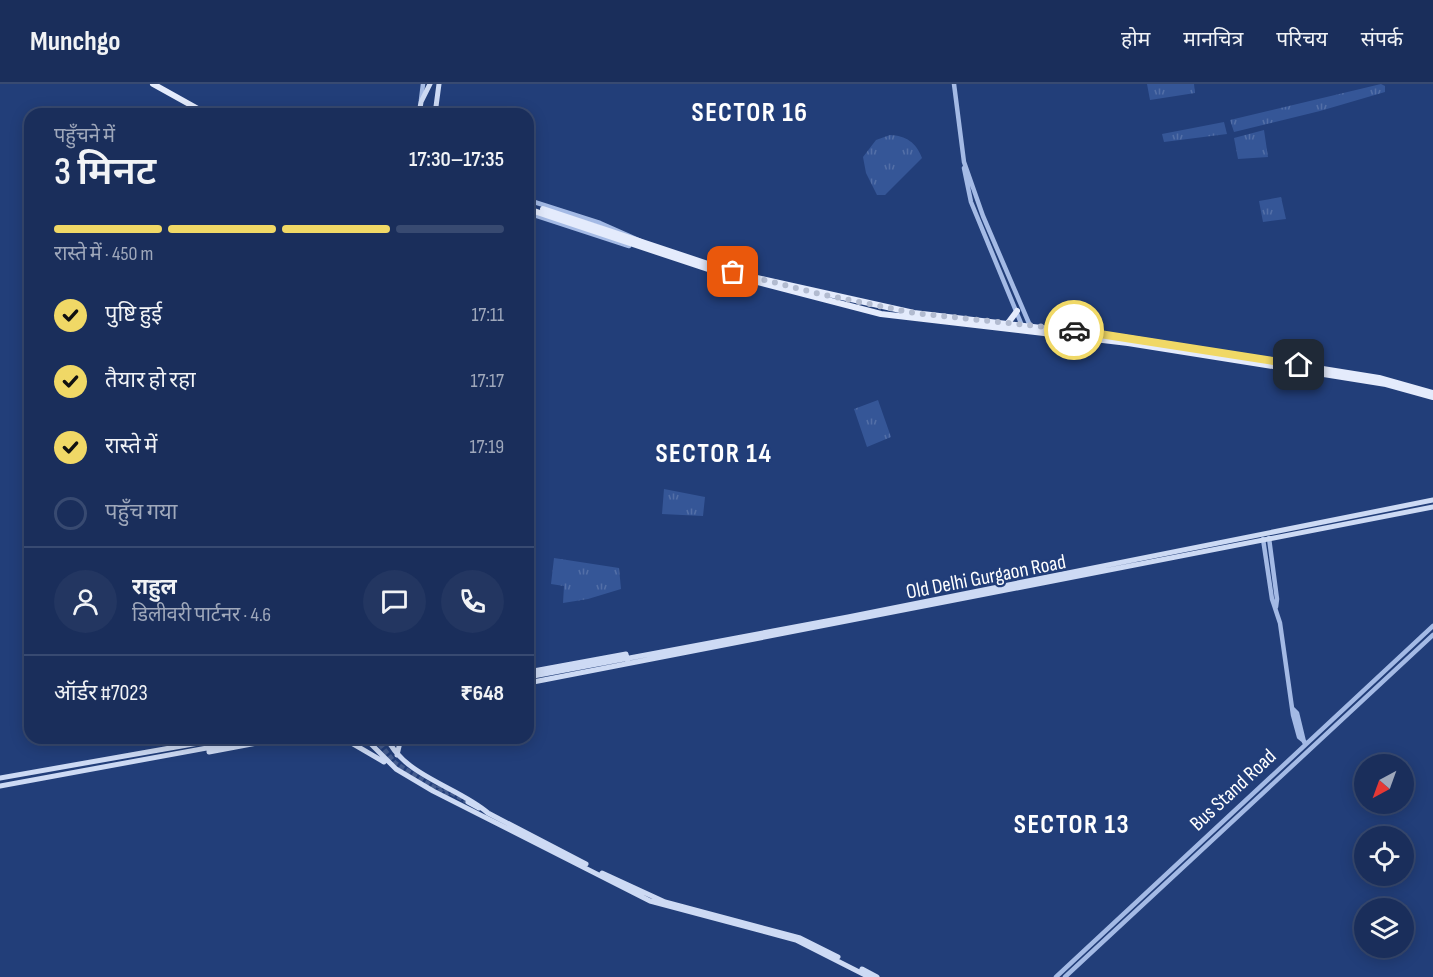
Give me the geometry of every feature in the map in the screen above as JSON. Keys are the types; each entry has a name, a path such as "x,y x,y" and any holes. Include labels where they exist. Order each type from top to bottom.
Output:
{"main road":[{"path":"146,84 188,108"},
{"path":"153,84 196,108"},
{"path":"420,108 429,84"},
{"path":"436,108 440,84"},
{"path":"534,211 733,274 881,314 1023,327 1178,349 1379,378 1433,393"},
{"path":"733,274 914,313 1008,323 1023,327"},
{"path":"1008,323 1017,311"},
{"path":"1299,367 1386,384 1433,398"},
{"name":"Old Delhi Gurgaon Road","path":"544,680 627,659 1266,539 1403,510 1433,500"},
{"name":"Old Delhi Gurgaon Road","path":"534,676 607,664 1403,510 1433,507"},
{"path":"534,676 627,659"},
{"path":"534,677 544,680"},
{"path":"534,683 544,680"},
{"path":"0,778 188,744"},
{"path":"190,752 206,744"},
{"path":"183,746 218,744"},
{"path":"0,786 190,752 198,754 251,744"},
{"path":"353,744 442,796 487,814 650,902 796,940 869,977"},
{"path":"371,744 396,769"},
{"path":"391,744 397,755 433,779 474,801 487,814"},
{"path":"397,755 400,744"},
{"path":"467,804 651,897 809,940 877,977"}],"street":[{"path":"421,102 423,84"},
{"path":"954,84 965,182 971,202 1023,327"},
{"path":"964,162 983,216 1031,328"},
{"path":"534,202 639,238 644,245"},
{"path":"534,211 630,246 644,245"},
{"path":"1266,539 1277,599 1275,608 1293,709 1299,737 1304,743"},
{"name":"Bus Stand Road","path":"1065,977 1205,843 1304,743 1433,626"},
{"name":"Bus Stand Road","path":"1056,977 1433,635"}],"green space":[{"path":"1147,84 1194,84 1195,93 1150,100"},
{"path":"1381,84 1385,86 1385,92 1234,132 1230,120"},
{"path":"1224,122 1227,134 1164,142 1162,134"},
{"path":"1264,130 1268,157 1238,159 1234,138"},
{"path":"890,135 910,141 922,158 885,195 877,195 866,173 863,157 876,140"},
{"path":"1281,197 1286,219 1263,222 1259,201"},
{"path":"878,400 891,437 867,447 854,409"},
{"path":"664,489 705,497 703,516 662,514"},
{"path":"554,558 619,568 621,589 588,599 563,603 564,586 551,584"}],"tunnel":[{"path":"380,744 395,763 448,796"},
{"path":"438,785 468,802"}],"way so far":[{"path":"733,272 820,294 914,313 1074,330"}],"district":[{"name":"SECTOR 16","path":"750,113"},
{"name":"SECTOR 14","path":"714,454"},
{"name":"SECTOR 13","path":"1072,825"}],"route":[{"path":"1074,330 1299,365"}]}
